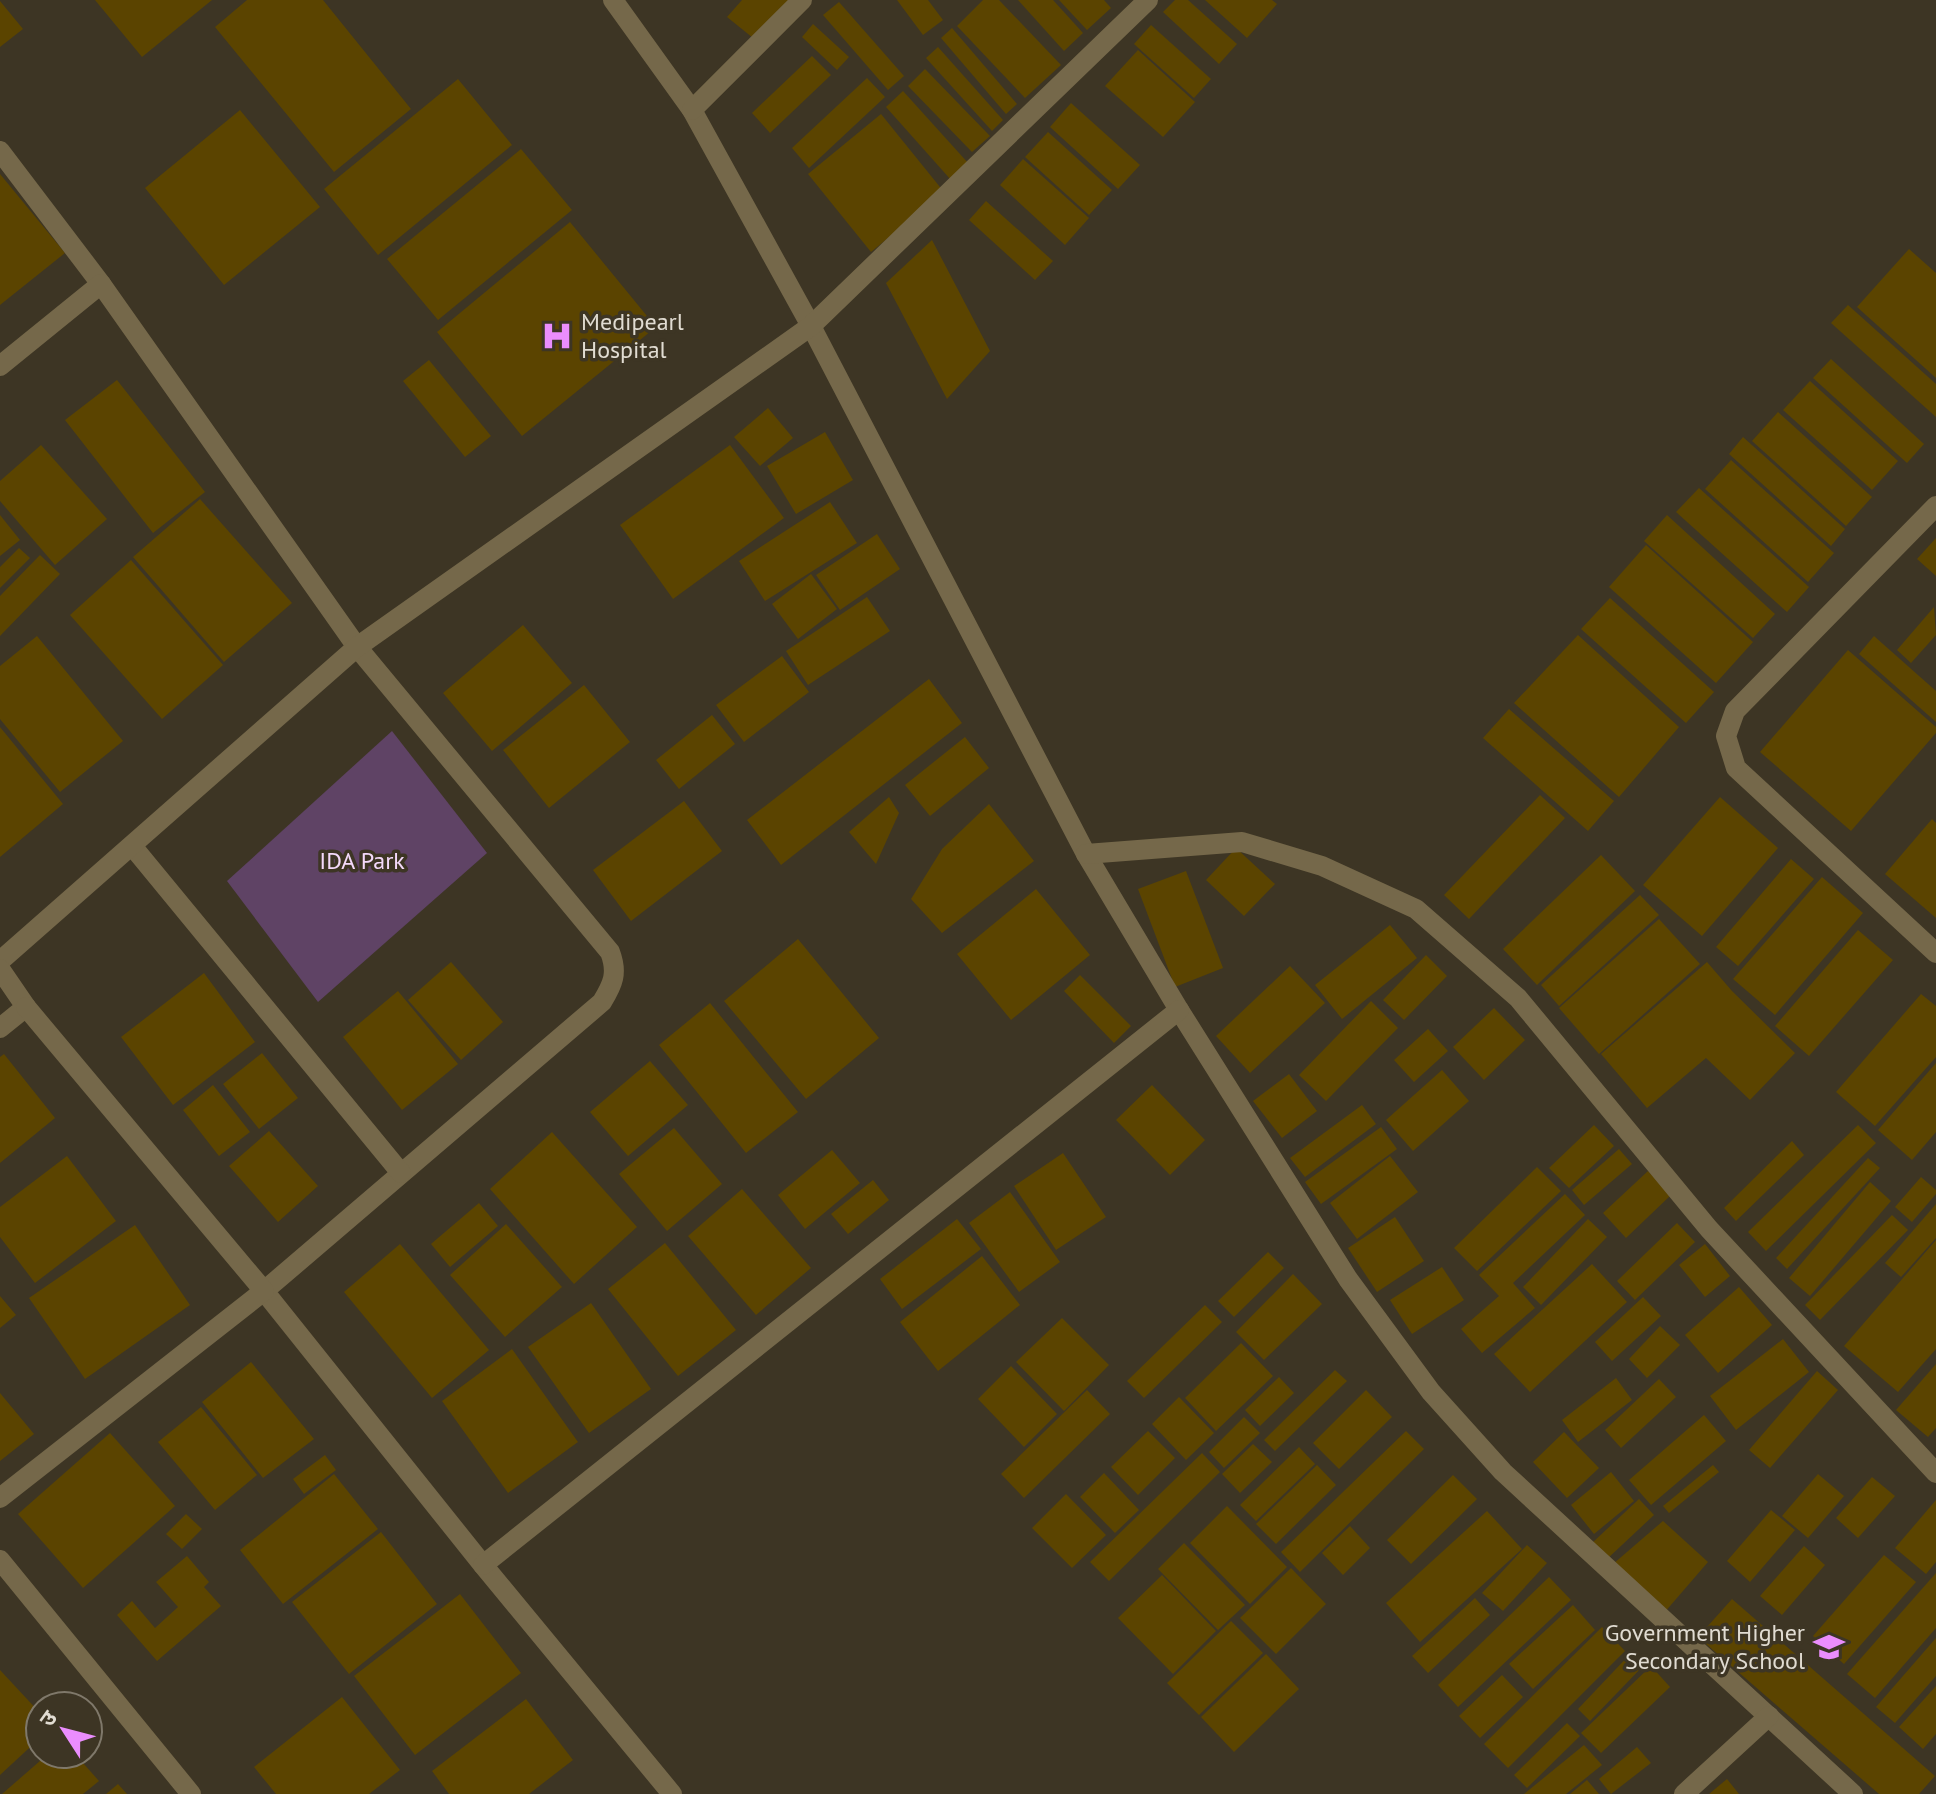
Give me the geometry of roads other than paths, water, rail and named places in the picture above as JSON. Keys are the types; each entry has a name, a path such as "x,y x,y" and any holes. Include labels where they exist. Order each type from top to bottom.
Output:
{"street":[{"path":"613,0 692,110 811,326 1086,854 1179,1010 1348,1279 1431,1392 1503,1472 1853,1794"},
{"path":"692,110 802,0"},
{"path":"0,961 357,647 811,326 1148,0"},
{"path":"0,151 101,284 357,647 610,952 615,966 614,981 602,1002 264,1291 0,1498"},
{"path":"0,366 101,284"},
{"path":"1933,945 1736,768 1726,736 1735,711 1936,506"},
{"path":"1086,854 1242,842 1322,866 1416,909 1518,998 1709,1229 1936,1473"},
{"path":"133,847 401,1173"},
{"path":"0,969 26,1007 264,1291 483,1565 672,1794"},
{"path":"0,1028 26,1007"},
{"path":"483,1565 1179,1010"},
{"path":"0,1560 191,1794"},
{"path":"1684,1794 1769,1716"}],"place":[{"name":"Medipearl Hospital","path":"557,336"},
{"name":"Government Higher Secondary School","path":"1829,1647"}],"park label":[{"name":"IDA Park","path":"362,861"}]}
